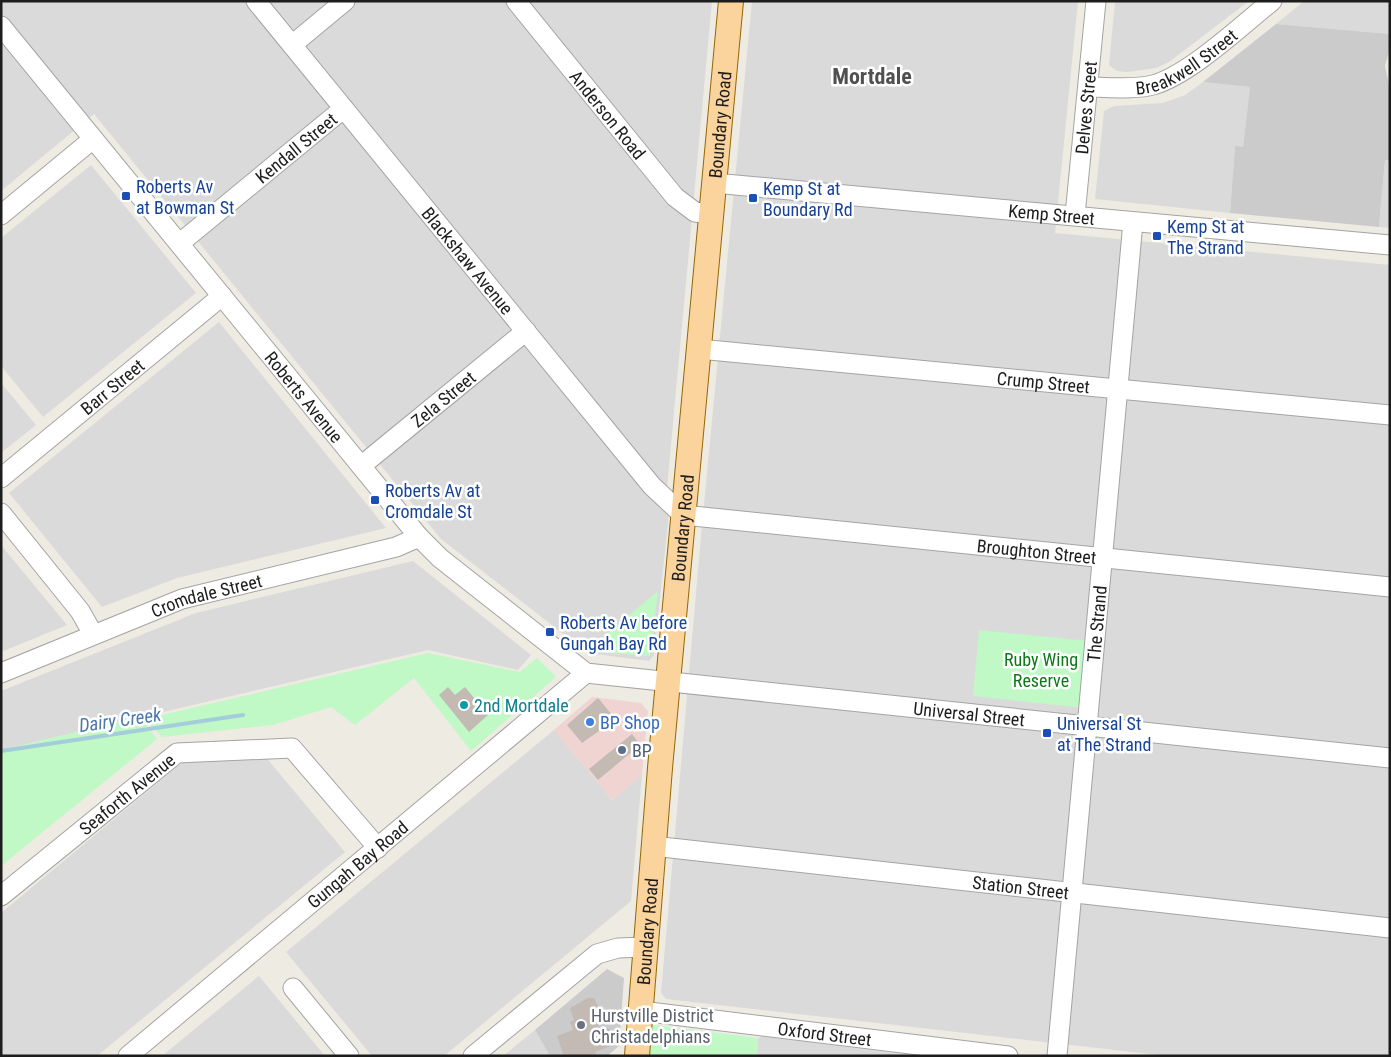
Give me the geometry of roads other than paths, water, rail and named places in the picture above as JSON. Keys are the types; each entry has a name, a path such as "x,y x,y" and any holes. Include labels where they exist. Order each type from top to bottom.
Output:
{"main road":[{"name":"Boundary Road","path":"637,1056 653,846 731,1"}],"street":[{"name":"Blackshaw Avenue","path":"256,1 652,486 683,514"},
{"path":"292,44 345,1"},
{"name":"Anderson Road","path":"516,1 675,196 690,210 711,214"},
{"name":"Delves Street","path":"1075,215 1096,1"},
{"name":"Breakwell Street","path":"1088,87 1151,86 1164,82 1181,73 1272,1"},
{"name":"Roberts Avenue","path":"1,26 419,537 440,558 586,673"},
{"name":"Kendall Street","path":"180,243 343,109"},
{"path":"1,215 93,139"},
{"name":"Kemp Street","path":"714,183 1390,245"},
{"name":"The Strand","path":"1057,1056 1071,891 1104,558 1133,222"},
{"name":"Barr Street","path":"1,478 222,296"},
{"name":"Zela Street","path":"361,466 526,331"},
{"name":"Crump Street","path":"699,349 1390,415"},
{"path":"1,513 80,611 93,634"},
{"name":"Broughton Street","path":"683,514 1390,587"},
{"name":"Cromdale Street","path":"1,672 163,605 201,593 396,547 419,537"},
{"path":"586,673 668,682"},
{"name":"Gungah Bay Road","path":"128,1056 586,673"},
{"name":"Universal Street","path":"668,682 1390,758"},
{"name":"Seaforth Avenue","path":"1,896 177,753 292,748 378,848"},
{"name":"Station Street","path":"653,846 1390,928"},
{"path":"473,1056 597,954 618,948 646,947"},
{"path":"293,988 349,1056"},
{"name":"Oxford Street","path":"641,1011 1008,1056"}],"waterway":[{"name":"Dairy Creek","path":"1,751 243,715"}],"place":[{"name":"Roberts Av at Bowman St","path":"126,196"},
{"name":"Kemp St at Boundary Rd","path":"753,198"},
{"name":"Kemp St at The Strand","path":"1157,236"},
{"name":"Roberts Av at Cromdale St","path":"375,500"},
{"name":"Roberts Av before Gungah Bay Rd","path":"550,632"},
{"name":"2nd Mortdale","path":"464,705"},
{"name":"BP Shop","path":"590,722"},
{"name":"Universal St at The Strand","path":"1047,733"},
{"name":"BP","path":"622,750"},
{"name":"Hurstville District Christadelphians","path":"581,1025"}],"district":[{"name":"Mortdale","path":"872,76"}],"park label":[{"name":"Ruby Wing Reserve","path":"1041,670"}]}
